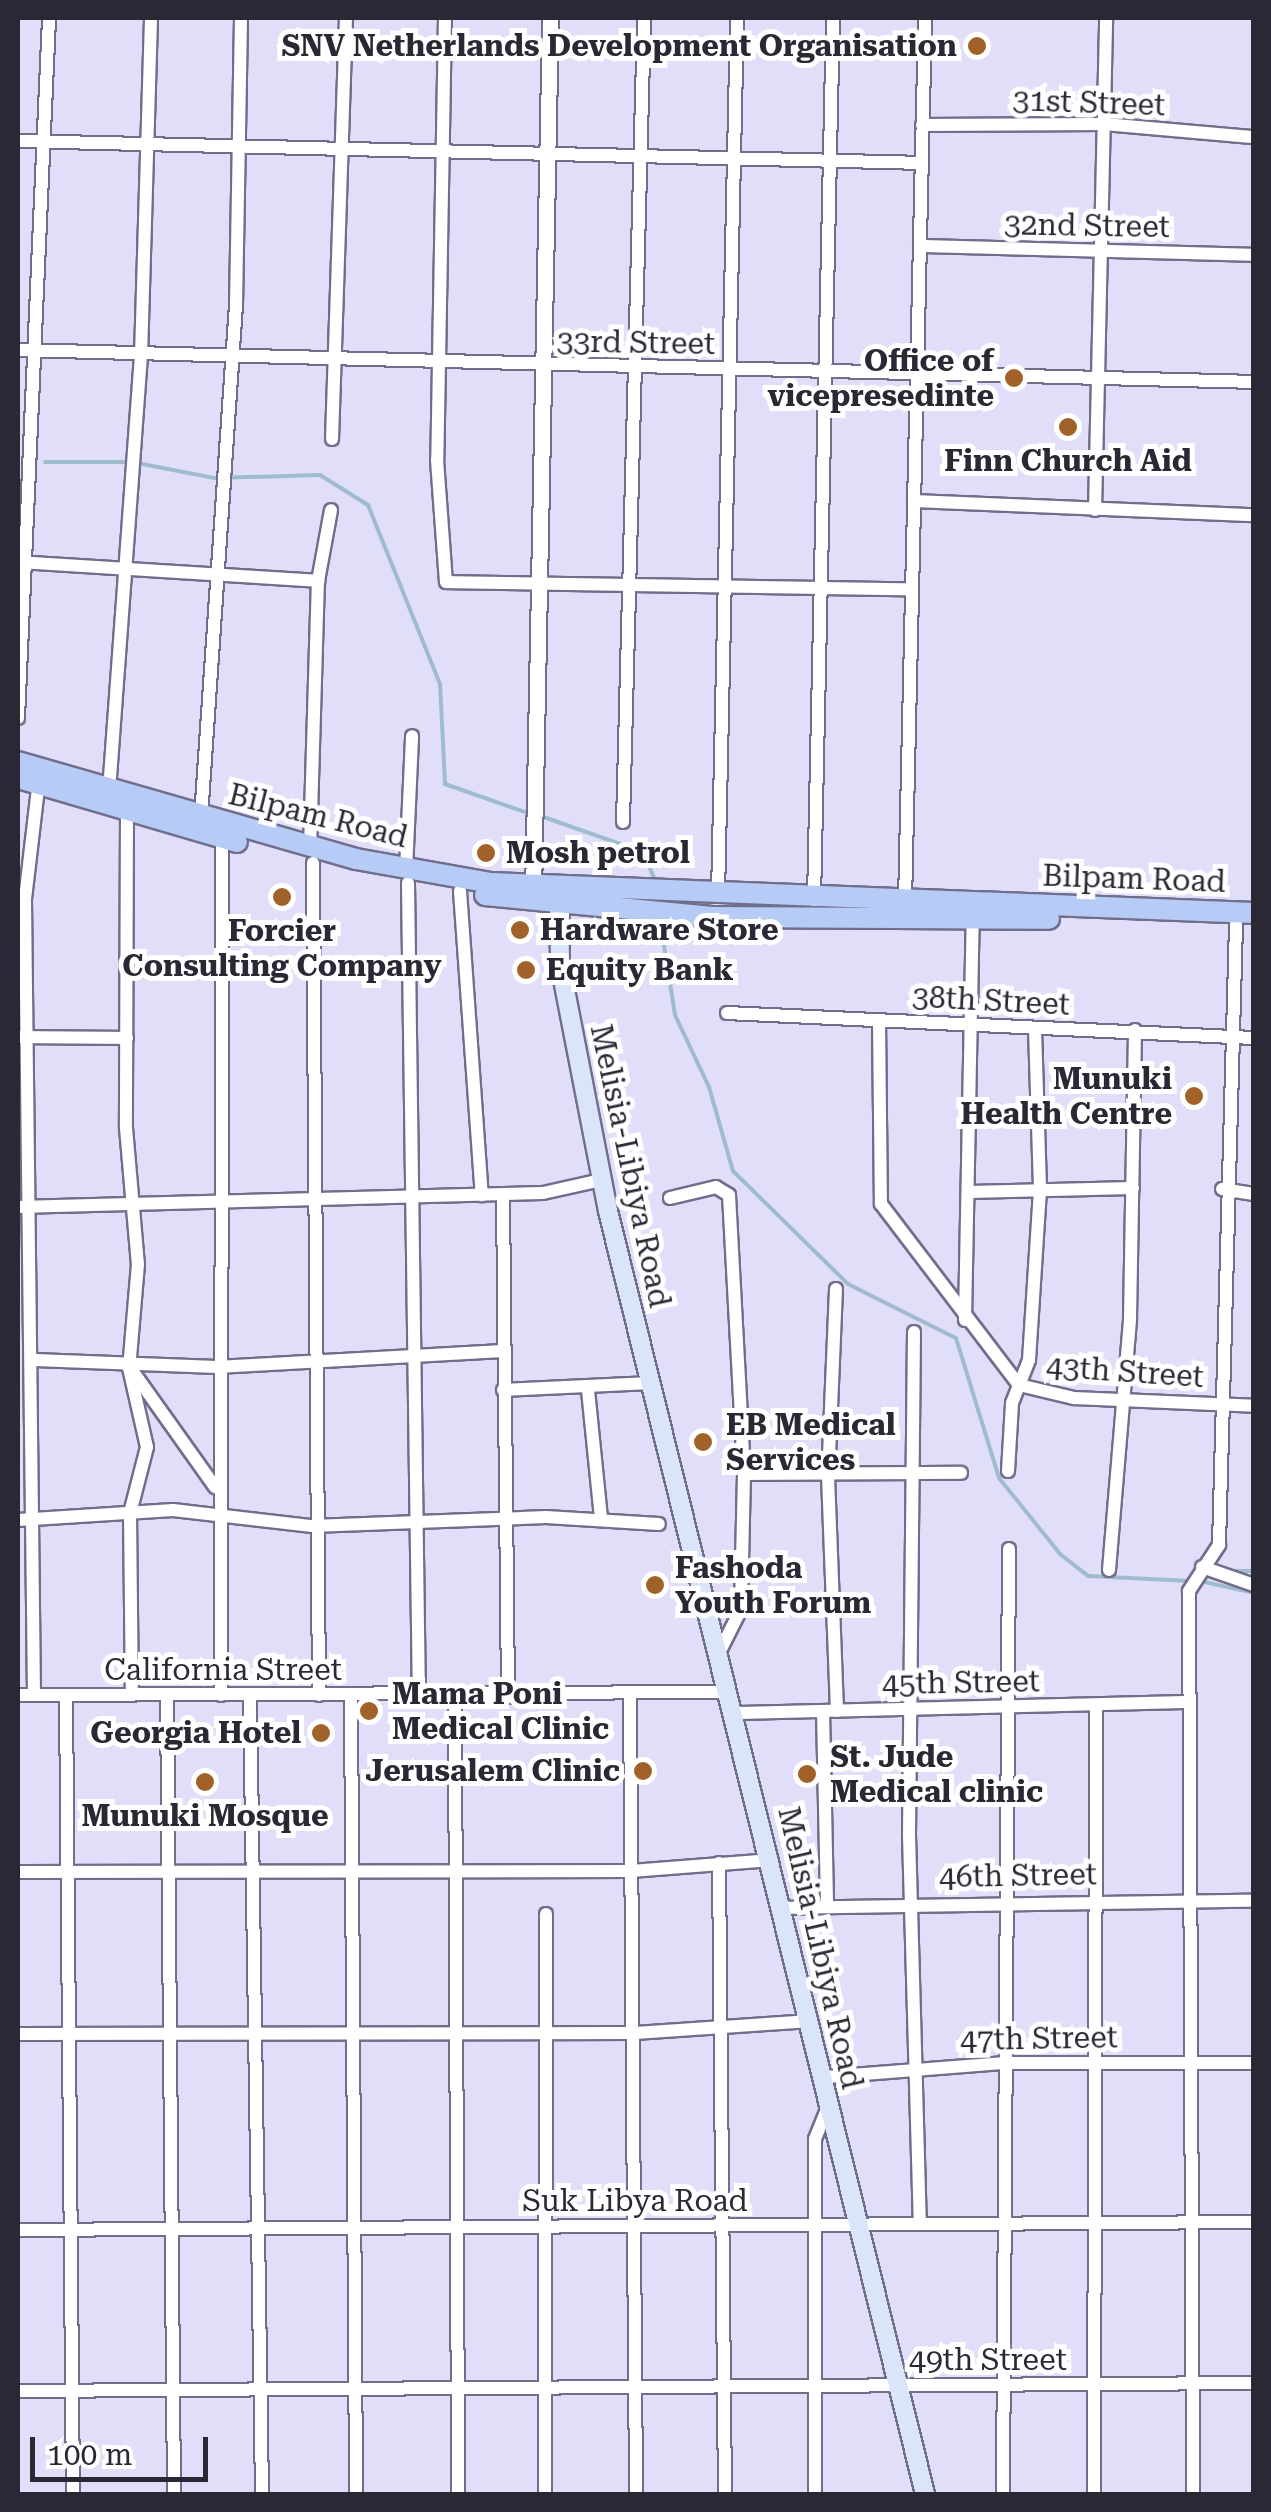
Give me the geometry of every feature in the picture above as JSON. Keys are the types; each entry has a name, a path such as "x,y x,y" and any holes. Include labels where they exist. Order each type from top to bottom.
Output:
{"main road":[{"name":"Bilpam Road","path":"18,762 32,778 109,790 312,855 407,876 533,896 610,903 973,909 1248,921"},
{"path":"32,778 127,812 222,838 312,855"},
{"path":"407,876 460,891 533,896"},
{"name":"Melisia-Libiya Road","path":"559,899 560,964 601,1180 826,2077 828,2106 861,2225 925,2494"},
{"name":"Bilpam Road","path":"714,904 814,900 906,902 973,909"}],"street":[{"path":"18,718 23,562 41,350 49,18"},
{"path":"109,790 121,565 141,356 151,18"},
{"path":"201,817 232,355 241,18"},
{"path":"332,440 346,18"},
{"path":"445,18 444,576 499,586 539,582 814,582 912,589"},
{"path":"533,896 539,366 550,18"},
{"path":"623,822 644,18"},
{"path":"714,904 732,370 737,18"},
{"path":"814,900 814,582 832,18"},
{"path":"906,902 925,18"},
{"path":"1096,510 1106,18"},
{"name":"31st Street","path":"922,125 1104,124 1254,137"},
{"path":"18,141 544,158 922,163"},
{"name":"32nd Street","path":"920,246 1254,255"},
{"name":"33rd Street","path":"18,350 1254,382"},
{"path":"914,501 1254,515"},
{"path":"320,1695 312,1526 312,855 318,581 331,510"},
{"path":"23,562 216,571 318,581"},
{"path":"412,736 407,876 419,1698"},
{"path":"32,778 23,1037 33,1206 34,1695"},
{"path":"127,812 129,1200 138,1264 129,1368 146,1434 130,1513 132,1694"},
{"path":"221,1695 217,1198 222,838"},
{"path":"460,891 482,1194"},
{"path":"965,1320 974,1027 973,909"},
{"path":"1193,2494 1189,1591 1196,1572 1220,1545 1222,1189 1228,1037 1248,921"},
{"name":"38th Street","path":"727,1013 1034,1031 1136,1030 1254,1038"},
{"name":"43th Street","path":"879,1020 881,1204 965,1320 1019,1385 1120,1401 1254,1406"},
{"path":"1109,1570 1133,1188 1136,1030"},
{"path":"1008,1471 1040,1188 1034,1031"},
{"path":"23,1037 127,1038"},
{"path":"18,1206 129,1200 503,1194 601,1180"},
{"path":"670,1198 716,1187 728,1195 744,1474 741,1609 719,1653"},
{"path":"969,1192 1133,1188"},
{"path":"1222,1189 1254,1194"},
{"path":"503,1194 508,1697"},
{"path":"827,1906 828,1476 836,1289"},
{"path":"914,1332 912,1903 920,2224"},
{"path":"35,1360 129,1368 217,1367 416,1352 503,1351"},
{"path":"129,1368 217,1492"},
{"path":"503,1390 588,1390 650,1383"},
{"path":"588,1390 601,1517"},
{"path":"18,1441 33,1442"},
{"path":"744,1474 961,1473"},
{"path":"18,1520 130,1513 218,1515 312,1526 601,1517 660,1524"},
{"path":"1004,2494 1002,2063 1009,1549"},
{"path":"1196,1572 1254,1585"},
{"name":"California Street","path":"18,1694 455,1698 728,1692"},
{"path":"630,1694 636,2494"},
{"path":"66,1695 73,2494"},
{"path":"167,1695 174,2494"},
{"path":"250,1695 262,2494"},
{"path":"351,1695 358,2228 356,2494"},
{"path":"455,1698 452,1869 458,2494"},
{"name":"45th Street","path":"734,1712 1189,1702"},
{"path":"1094,2494 1092,2063 1096,1706"},
{"path":"18,1872 632,1871 772,1860"},
{"path":"719,1863 726,2030 725,2494"},
{"name":"46th Street","path":"784,1908 1093,1898 1254,1901"},
{"path":"545,2494 546,1914"},
{"path":"18,2034 635,2033 726,2030 810,2021"},
{"name":"47th Street","path":"826,2077 915,2066 1002,2063 1254,2063"},
{"path":"815,2494 813,2225 816,2139 828,2106"},
{"name":"Suk Libya Road","path":"18,2230 1254,2222"},
{"name":"49th Street","path":"18,2391 543,2391 1254,2383"}],"waterway":[{"path":"45,462 127,462"},
{"path":"137,463 214,478 320,475 368,505 440,684 445,784 528,813"},
{"path":"538,815 643,852 656,882"},
{"path":"660,921 675,1015 709,1087 733,1171 848,1284 956,1338 999,1478 1060,1554 1088,1576 1191,1581"},
{"path":"1229,1571 1254,1571"},
{"path":"1200,1581 1254,1593"}],"place":[{"name":"SNV Netherlands Development Organisation","path":"977,46"},
{"name":"Office of vicepresedinte","path":"1014,378"},
{"name":"Finn Church Aid","path":"1068,427"},
{"name":"Mosh petrol","path":"486,853"},
{"name":"Forcier Consulting Company","path":"282,897"},
{"name":"Hardware Store","path":"520,930"},
{"name":"Equity Bank","path":"526,970"},
{"name":"Munuki Health Centre","path":"1194,1096"},
{"name":"EB Medical Services","path":"703,1442"},
{"name":"Fashoda Youth Forum","path":"655,1585"},
{"name":"Mama Poni Medical Clinic","path":"369,1711"},
{"name":"Georgia Hotel","path":"321,1733"},
{"name":"Jerusalem Clinic","path":"643,1771"},
{"name":"St. Jude Medical clinic","path":"807,1774"},
{"name":"Munuki Mosque","path":"205,1782"}]}
